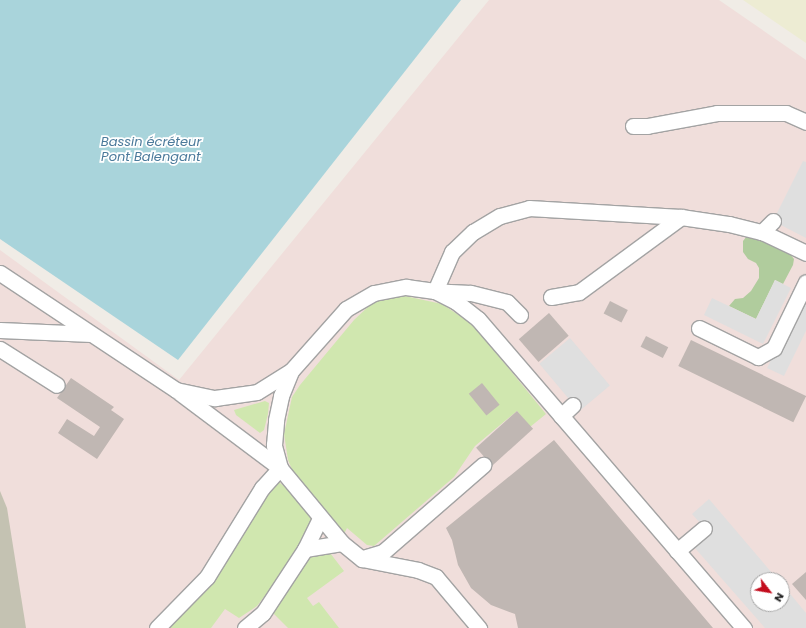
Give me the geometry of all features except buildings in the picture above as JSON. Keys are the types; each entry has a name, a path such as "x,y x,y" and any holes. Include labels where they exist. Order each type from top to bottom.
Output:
{"lane":[{"path":"633,126 647,126 717,112 786,113 806,122"},
{"path":"435,291 452,252 473,232 500,216 528,208 681,217 729,224 768,227 806,253"},
{"path":"551,298 579,292 681,217"},
{"path":"0,273 176,390 280,468 342,543 362,559 418,570 436,577 479,628"},
{"path":"699,328 758,357 774,348 806,282"},
{"path":"176,390 215,398 257,392 291,371 346,309 374,293 406,287 435,291 470,293 507,302 520,315"},
{"path":"435,291 455,301 478,319 744,628"},
{"path":"0,330 92,334"},
{"path":"0,349 57,384"},
{"path":"280,468 274,445 276,420 281,396 291,371"},
{"path":"561,416 573,405"},
{"path":"362,559 382,552 483,465"},
{"path":"157,628 207,577 262,488 280,468"},
{"path":"245,628 261,621 305,549 320,518"},
{"path":"677,551 704,528"},
{"path":"305,549 342,543"}],"shaded area":[{"path":"489,0 719,0 806,60 806,628 0,628 0,250 179,380"},
{"path":"803,161 806,162 806,238 773,221"},
{"path":"775,280 791,288 763,344 704,315 712,298 756,319"},
{"path":"804,294 806,295 806,331 784,376 767,368"},
{"path":"570,338 610,385 579,411 539,364"},
{"path":"0,491 7,508 26,628 0,628"},
{"path":"709,499 771,572 750,572 750,611 694,547 709,533 692,514"},
{"path":"790,594 806,613 806,628 765,628 751,612 790,612"}],"green space":[{"path":"743,0 806,0 806,43"},
{"path":"747,236 759,239 790,254 794,259 793,265 783,284 775,280 756,319 729,306 735,299 743,298 751,291 759,278 759,268 756,263 748,259 743,252 743,241"},
{"path":"405,296 442,304 466,320 478,331 546,414 530,427 517,411 475,446 454,477 374,546 367,545 347,528 344,534 293,472 288,460 284,434 292,397 300,385 354,320 371,304 382,299"},
{"path":"265,401 269,403 268,414 264,430 260,433 236,415 234,410"},
{"path":"275,483 280,483 285,487 310,514 311,521 310,527 280,576 257,606 239,618 225,609 211,628 166,628 261,497"},
{"path":"327,549 344,571 307,598 313,606 319,602 339,628 288,628 272,612 312,552"}],"water":[{"name":"Bassin écréteur Pont Balengant","path":"0,0 461,0 178,360 0,239"}]}
